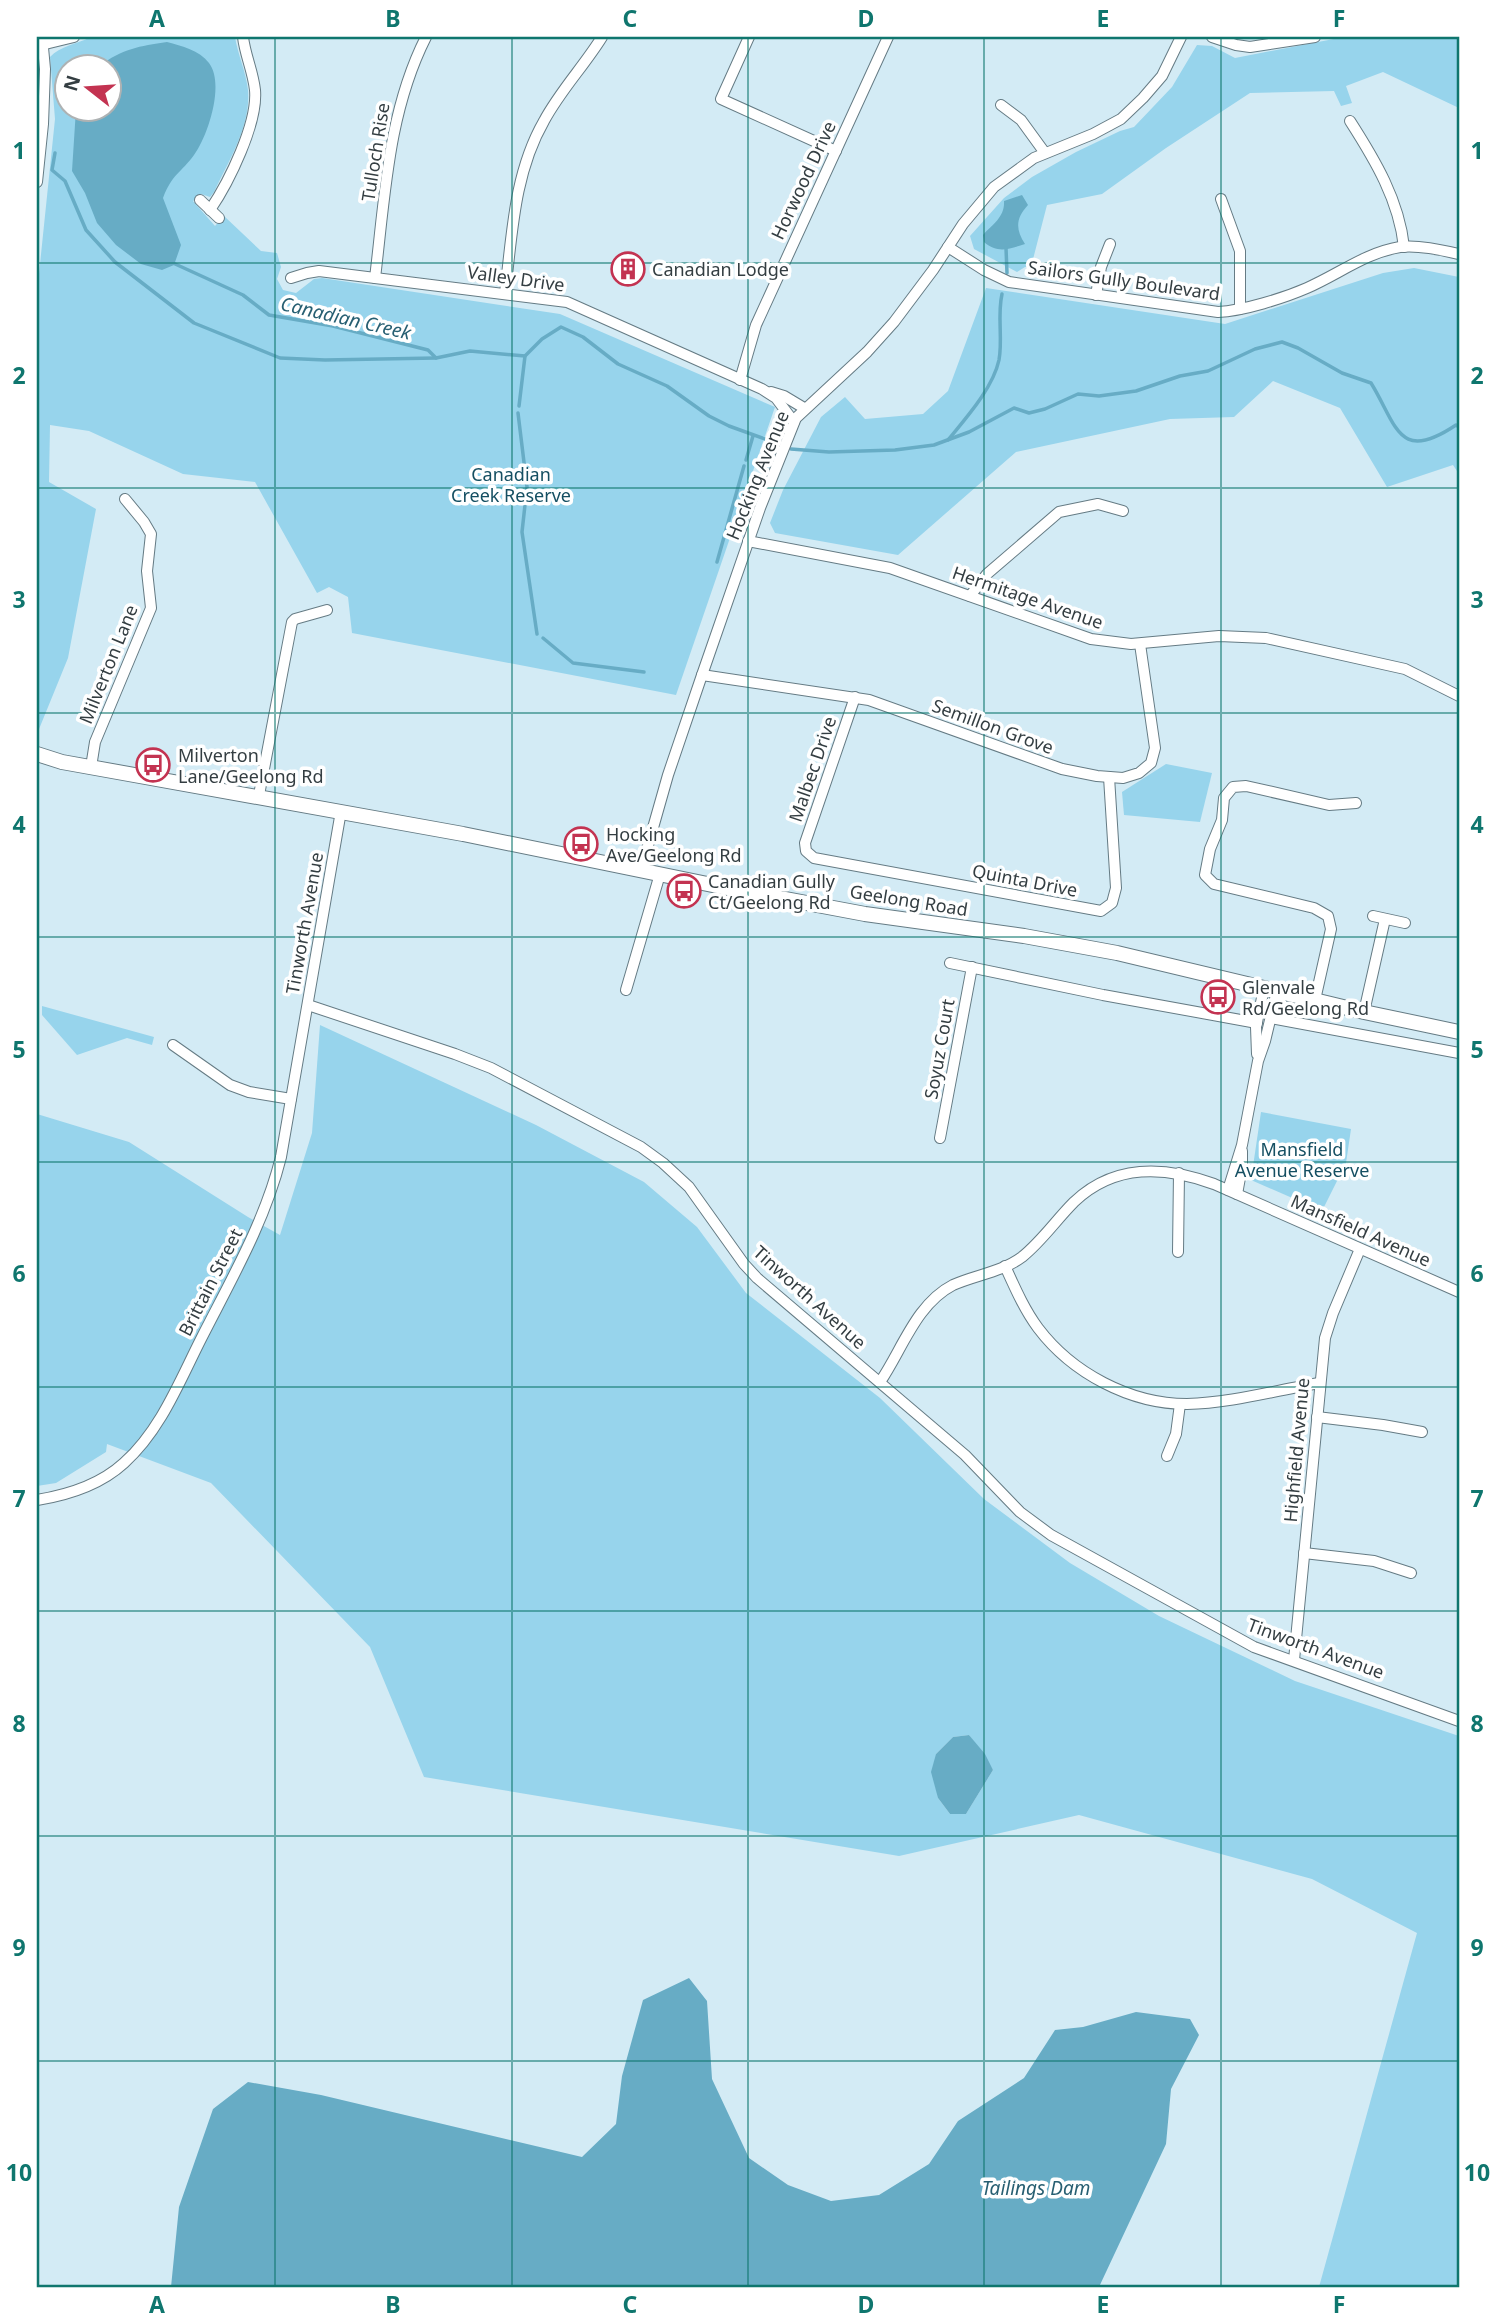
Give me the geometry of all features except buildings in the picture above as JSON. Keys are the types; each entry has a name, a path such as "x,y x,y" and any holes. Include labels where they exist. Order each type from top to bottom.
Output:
{"main road":[{"name":"Geelong Road","path":"37,754 62,762"},
{"name":"Geelong Road","path":"37,760 62,762 341,811 881,917 1084,946 1459,1032"}],"street":[{"path":"37,182 43,139 40,42 74,37"},
{"path":"200,200 215,214 253,117 255,91 243,37"},
{"name":"Tulloch Rise","path":"375,278 396,119 404,90 426,37"},
{"path":"505,293 518,194 528,157 554,103 602,37"},
{"path":"749,37 721,99 836,151"},
{"name":"Horwood Drive","path":"740,380 755,328 888,37"},
{"name":"Hocking Avenue","path":"641,870 668,775 702,675 748,541 794,422 804,408 842,376 887,330 917,293 968,217 995,187 1025,164 1103,129 1130,111 1162,76 1181,37"},
{"path":"1212,37 1250,47 1315,37"},
{"path":"37,65 43,97"},
{"path":"1001,106 1021,120 1045,153"},
{"path":"1350,121 1370,152 1388,188 1400,222 1404,247"},
{"path":"1221,199 1240,251 1240,309"},
{"path":"1096,295 1101,267 1110,244"},
{"name":"Sailors Gully Boulevard","path":"948,247 1006,281 1205,311 1240,309 1305,289 1364,257 1404,247 1459,254"},
{"name":"Valley Drive","path":"292,278 313,271 505,293 573,304 740,380 784,396 804,408"},
{"name":"Valley Drive","path":"762,389 778,401 794,422"},
{"name":"Milverton Lane","path":"91,767 95,742 151,608 147,571 151,534 125,499"},
{"path":"970,596 988,574 1059,512 1098,505 1123,510"},
{"name":"Hermitage Avenue","path":"748,541 876,564 1084,637 1113,643 1219,636 1273,639 1405,669 1459,696"},
{"path":"259,796 292,621 327,610"},
{"name":"Semillon Grove","path":"702,675 855,697 1062,769 1109,777 1136,775 1148,766 1154,755 1155,742 1140,643"},
{"name":"Malbec Drive","path":"806,852 805,842 855,697"},
{"name":"Quinta Drive","path":"806,852 821,859 1101,911 1112,903 1116,888 1109,777"},
{"path":"1315,1000 1331,929 1328,916 1314,908 1214,884 1205,875 1206,862 1222,820 1224,798 1233,787 1246,786 1329,804 1356,803"},
{"name":"Tinworth Avenue","path":"341,811 308,1006 430,1045 491,1068 649,1152 697,1196 754,1275 965,1455 1020,1512 1051,1535 1267,1652 1459,1721"},
{"path":"626,990 660,874"},
{"path":"1373,916 1405,923"},
{"path":"1364,1012 1385,919"},
{"path":"950,963 1093,993 1257,1021 1270,1019 1459,1053"},
{"name":"Soyuz Court","path":"940,1138 972,967"},
{"path":"1233,1192 1242,1167 1242,1144 1258,1061 1270,1019 1270,989"},
{"path":"1258,1061 1257,1021 1270,989"},
{"name":"Brittain Street","path":"37,1500 74,1491 107,1476 148,1437 177,1387 263,1214 279,1165 308,1006"},
{"path":"173,1045 217,1078 237,1088 291,1099"},
{"name":"Mansfield Avenue","path":"880,1382 931,1301 954,1285 1022,1257 1079,1198 1105,1181 1147,1170 1179,1173 1233,1192 1459,1292"},
{"path":"1178,1252 1179,1173"},
{"name":"Highfield Avenue","path":"1294,1660 1320,1383 1328,1326 1360,1249"},
{"path":"1005,1266 1017,1293 1037,1326 1055,1347 1096,1379 1128,1393 1181,1404 1212,1402 1320,1383"},
{"path":"1167,1456 1178,1429 1181,1404"},
{"path":"1317,1417 1383,1424 1422,1432"},
{"path":"1304,1553 1374,1561 1411,1573"}],"green space":[{"name":"Canadian Creek Reserve","path":"91,37 235,37 248,90 243,130 214,192 210,197 201,194 193,201 215,226 224,216 261,251 277,253 281,267 277,279 283,290 296,293 314,279 322,278 560,314 775,407 676,695 352,633 348,597 329,587 317,593 255,482 183,474 89,431 50,425 49,482 96,509 68,658 37,734 37,293 55,122 122,122 122,52 56,52"},
{"path":"1344,37 1459,37 1459,108 1383,72 1346,86 1352,103 1341,106 1334,91 1250,93 1102,194 1047,205 1031,267 1017,272 974,249 970,236 1004,198 1032,177 1076,152 1134,127 1172,87 1197,45 1212,46 1235,58"},
{"path":"1414,268 1459,277 1459,474 1453,465 1387,487 1340,408 1273,381 1234,417 1170,419 1016,452 898,555 775,533 770,523 783,490 821,417 845,397 865,419 923,414 948,391 986,288 1225,324 1383,273"},
{"path":"1166,764 1212,773 1200,822 1124,815 1122,792"},
{"path":"42,1006 154,1037 152,1045 127,1038 77,1055 42,1015"},
{"path":"320,1025 536,1125 644,1182 697,1227 746,1293 880,1398 984,1499 1070,1563 1159,1616 1295,1681 1459,1736 1459,2287 1319,2287 1417,1933 1312,1879 1079,1815 899,1856 424,1777 370,1647 211,1483 107,1444 106,1452 56,1483 37,1486 37,1114 129,1142 280,1235 312,1133","holes":["969,1735 993,1770 966,1814 950,1814 938,1798 936,1754 953,1737"]},
{"name":"Mansfield Avenue Reserve","path":"1261,1112 1351,1129 1346,1163 1322,1211 1251,1180"}],"water":[{"path":"167,42 190,49 209,63 214,72 215,84 213,110 204,136 194,155 173,179 163,198 181,245 174,265 162,270 141,264 116,245 97,223 85,193 72,171 75,122 122,122 122,53"},
{"path":"1022,195 1028,205 1021,214 1018,228 1025,244 1004,249 989,246 984,242 983,235 1000,216 1004,201"},
{"path":"969,1735 985,1754 993,1770 966,1814 950,1814 938,1798 931,1772 936,1754 953,1737"},
{"name":"Tailings Dam","path":"689,1978 707,2001 712,2079 749,2158 788,2185 831,2201 879,2195 929,2164 958,2121 1024,2078 1055,2030 1083,2027 1136,2012 1190,2019 1199,2035 1171,2089 1166,2144 1099,2287 171,2287 179,2207 213,2109 248,2082 321,2095 582,2157 616,2124 622,2076 643,2000"}],"waterway":[{"path":"55,153 52,170 65,181 86,230 115,262 194,323 280,358 436,358"},
{"path":"1006,248 1007,273"},
{"name":"Canadian Creek","path":"173,263 243,295 269,315 333,326 428,350 436,358 470,351 525,356 542,339 561,327 583,337 618,364 667,386 709,416 773,442"},
{"path":"948,440 978,402 996,371 1000,352 1002,294"},
{"name":"Canadian Creek","path":"791,449 829,452 895,450 934,445 969,432 1014,408 1029,413 1078,394 1099,396 1136,391 1180,376 1208,371 1255,349 1282,342 1342,373 1371,383 1394,425 1410,440 1422,441 1456,425 1459,427"},
{"path":"519,406 525,356"},
{"path":"518,413 527,487 522,532 537,634"},
{"path":"746,460 753,436"},
{"path":"717,562 744,466"},
{"path":"543,638 573,663 644,672"}],"place":[{"name":"Canadian Lodge","path":"628,269"},
{"name":"Milverton Lane/Geelong Rd","path":"153,765"},
{"name":"Hocking Ave/Geelong Rd","path":"581,844"},
{"name":"Canadian Gully Ct/Geelong Rd","path":"684,891"},
{"name":"Glenvale Rd/Geelong Rd","path":"1218,997"}]}
